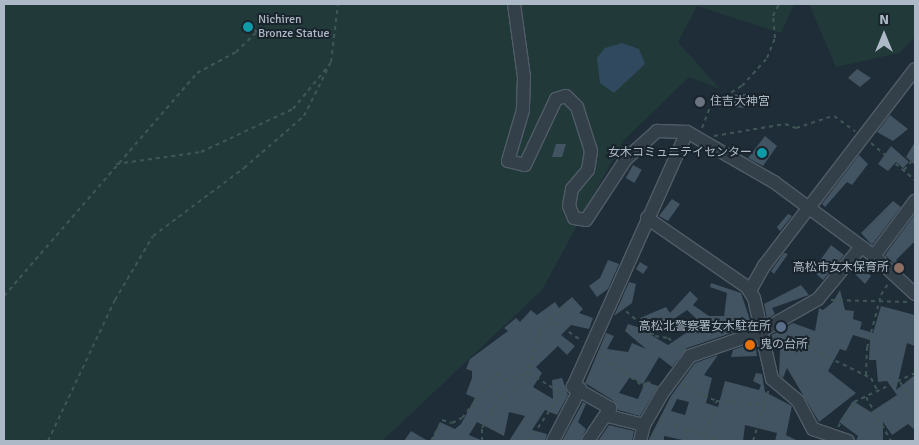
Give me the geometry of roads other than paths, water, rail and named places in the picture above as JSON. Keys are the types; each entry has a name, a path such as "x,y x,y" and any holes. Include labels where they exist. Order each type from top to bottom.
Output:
{"street":[{"path":"514,4 524,86 523,110 508,161 525,165 556,99 566,96 577,107 590,151 588,170 572,189 569,206 574,218 586,220 626,159 657,131 697,137 807,208 874,256 915,294"},
{"path":"750,292 807,208 915,69"},
{"path":"553,441 577,388 588,347 647,218 697,137"},
{"path":"874,256 915,201"},
{"path":"647,218 750,292 764,330 772,378 798,401 812,429 842,438"},
{"path":"640,441 646,422 664,390 676,381 690,356 764,330 818,299 861,247"},
{"path":"577,388 607,404 608,416 588,441"},
{"path":"608,416 646,422"}],"water":[{"path":"622,43 639,49 645,64 614,93 600,83 597,58 605,48"}],"place":[{"name":"Nichiren Bronze Statue","path":"248,27"},
{"name":"住吉大神宮","path":"700,102"},
{"name":"女木コミュニテイセンター","path":"762,153"},
{"name":"高松市女木保育所","path":"899,268"},
{"name":"高松北警察署女木駐在所","path":"781,327"},
{"name":"鬼の台所","path":"750,345"}]}
